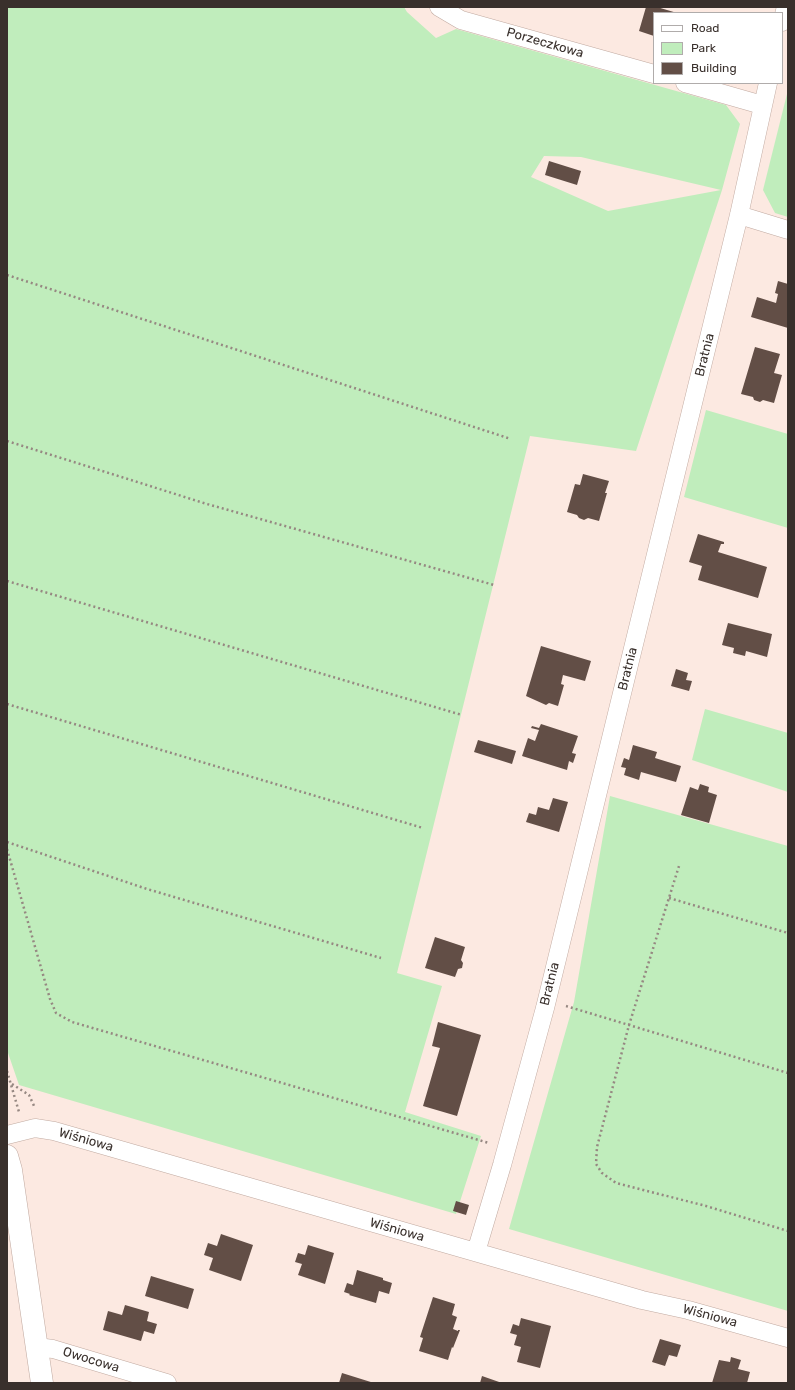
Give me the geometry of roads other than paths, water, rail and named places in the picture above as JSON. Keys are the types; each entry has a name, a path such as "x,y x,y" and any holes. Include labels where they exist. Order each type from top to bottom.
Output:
{"street":[{"name":"Porzeczkowa","path":"439,7 461,20 653,74"},
{"path":"783,18 786,7"},
{"path":"688,84 762,105"},
{"name":"Bratnia","path":"476,1252 507,1148 545,1008 739,215 768,84"},
{"path":"739,215 788,230"},
{"name":"Wiśniowa","path":"7,1135 35,1128 54,1131 635,1298 688,1310 788,1338"},
{"path":"7,1156 11,1170 42,1383"},
{"name":"Owocowa","path":"37,1347 53,1349 167,1383"}]}
